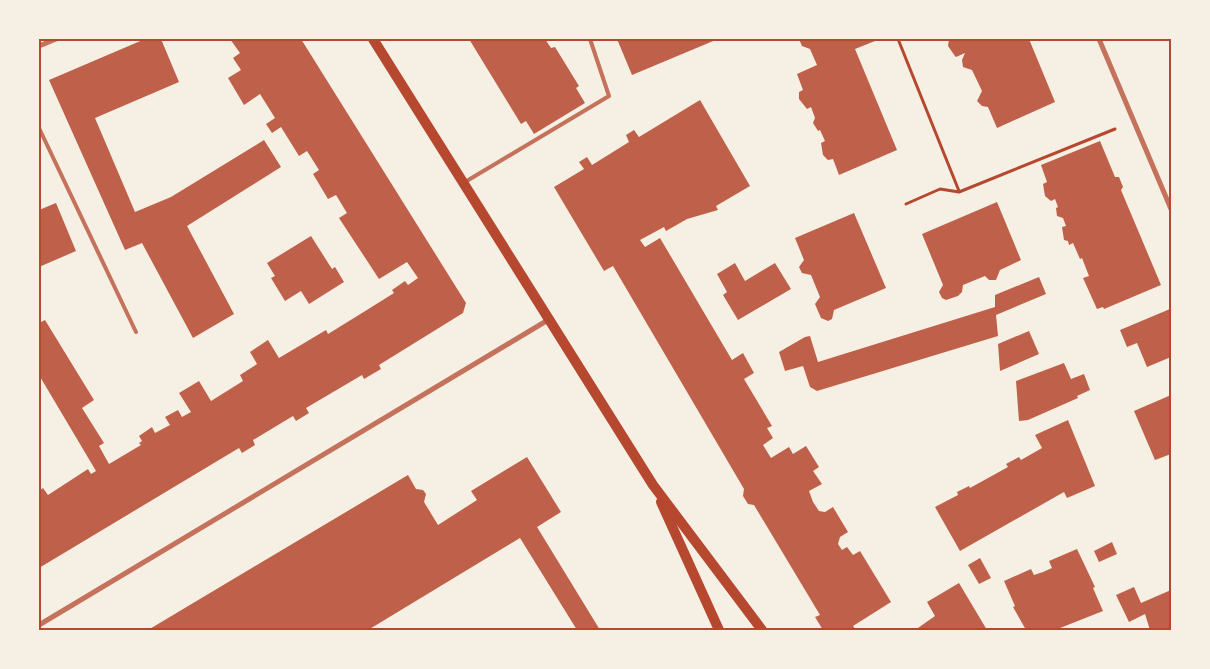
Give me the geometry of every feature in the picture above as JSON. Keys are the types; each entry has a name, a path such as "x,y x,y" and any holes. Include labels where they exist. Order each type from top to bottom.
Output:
{"main road":[{"path":"373,39 653,485 762,630"},
{"path":"653,485 719,630"}],"street":[{"path":"39,46 56,39"},
{"path":"1099,39 1171,209"},
{"path":"39,625 548,320"}],"lane":[{"path":"463,183 610,96 590,39"},
{"path":"39,128 136,332"}],"path":[{"path":"898,39 959,192"},
{"path":"906,204 940,189 959,192 1134,121"}],"building":[{"path":"145,39 161,39 179,82 95,118 135,212 171,197 264,140 281,167 187,226 234,314 193,338 142,243 125,250 49,80"},
{"path":"230,39 301,39 466,303 463,313 379,365 381,369 364,379 362,375 306,408 309,413 296,421 293,416 253,440 255,445 242,453 239,448 39,568 39,491 43,488 48,495 88,469 91,474 96,471 39,375 39,323 45,320 94,400 82,408 104,443 99,446 109,464 141,445 139,443 142,441 139,436 152,427 155,433 170,425 165,417 178,410 182,417 191,412 179,393 199,381 211,401 243,381 240,375 257,364 250,352 268,340 279,358 326,330 328,334 394,293 392,290 405,281 408,285 418,278 407,262 379,279 339,218 347,213 336,195 328,199 313,174 319,170 307,151 299,156 281,127 272,133 266,124 275,118 260,94 244,105 228,78 241,70 233,58 240,53"},
{"path":"469,39 545,39 551,48 555,47 579,86 576,88 585,103 534,134 526,121 521,124"},
{"path":"617,39 718,39 632,75"},
{"path":"799,39 874,39 875,41 855,49 897,150 839,175 833,159 828,160 823,155 821,143 825,141 820,130 818,131 813,123 815,118 811,107 807,109 799,99 799,92 803,90 797,74 817,65 810,49 802,46"},
{"path":"949,39 1029,39 1055,102 997,128 988,107 982,106 977,101 982,91 972,70 963,67 962,60 965,53 956,57 948,46"},
{"path":"700,100 750,186 716,206 718,210 687,219 666,231 664,227 640,240 645,247 660,238 732,360 743,353 754,373 744,379 772,426 767,428 773,438 763,445 771,458 789,447 793,454 806,446 819,467 813,471 822,484 809,491 813,502 819,511 825,512 833,507 848,532 840,537 838,544 842,550 847,547 853,555 860,551 891,602 853,626 856,630 823,630 815,617 820,615 754,505 748,504 743,496 744,489 613,266 604,271 554,187 584,169 579,162 587,157 592,165 629,142 626,135 634,130 639,137"},
{"path":"1100,141 1115,177 1119,177 1123,187 1121,190 1161,285 1104,309 1103,307 1097,309 1083,278 1089,276 1082,258 1080,259 1073,243 1069,245 1068,241 1064,240 1062,227 1066,226 1063,218 1057,216 1056,208 1058,207 1055,199 1051,201 1045,196 1043,184 1047,182 1041,165"},
{"path":"997,202 1021,260 1000,270 996,280 989,280 985,276 963,285 962,292 958,296 946,300 942,298 939,292 943,285 922,234"},
{"path":"56,203 76,251 39,267 39,210"},
{"path":"854,213 886,288 834,310 832,319 828,321 821,318 815,304 820,297 811,275 802,273 799,267 804,260 795,238"},
{"path":"311,236 332,269 335,267 344,282 309,304 301,291 285,301 271,278 275,276 267,263"},
{"path":"735,263 745,281 775,263 791,289 738,320 723,295 727,292 717,274"},
{"path":"1039,277 1046,294 996,315 998,336 817,391 810,387 803,366 785,371 779,352 805,337 810,336 818,362 995,307 995,295"},
{"path":"1170,309 1171,357 1147,367 1137,343 1127,347 1120,330"},
{"path":"1029,331 1039,354 1000,371 998,344"},
{"path":"1064,363 1071,379 1084,374 1090,390 1077,396 1078,398 1028,420 1019,421 1016,381"},
{"path":"1171,395 1171,454 1155,460 1134,411"},
{"path":"1068,420 1095,486 1067,498 1064,492 960,551 935,507 958,495 957,492 969,486 970,488 1008,467 1006,464 1019,457 1021,460 1042,448 1035,435"},
{"path":"527,457 561,512 537,527 600,630 577,630 520,538 368,630 148,630 408,475 416,489 423,490 426,494 424,502 438,525 477,500 471,491"},
{"path":"1112,542 1117,554 1099,562 1094,551"},
{"path":"1077,549 1095,587 1093,588 1103,611 1055,630 1026,630 1013,607 1015,606 1004,581 1031,569 1034,575 1043,572 1052,568 1049,561"},
{"path":"980,558 991,578 979,584 968,565"},
{"path":"959,583 987,630 915,630 935,616 927,602"},
{"path":"1134,587 1141,603 1171,590 1171,630 1150,630 1145,614 1129,622 1116,595"}]}
